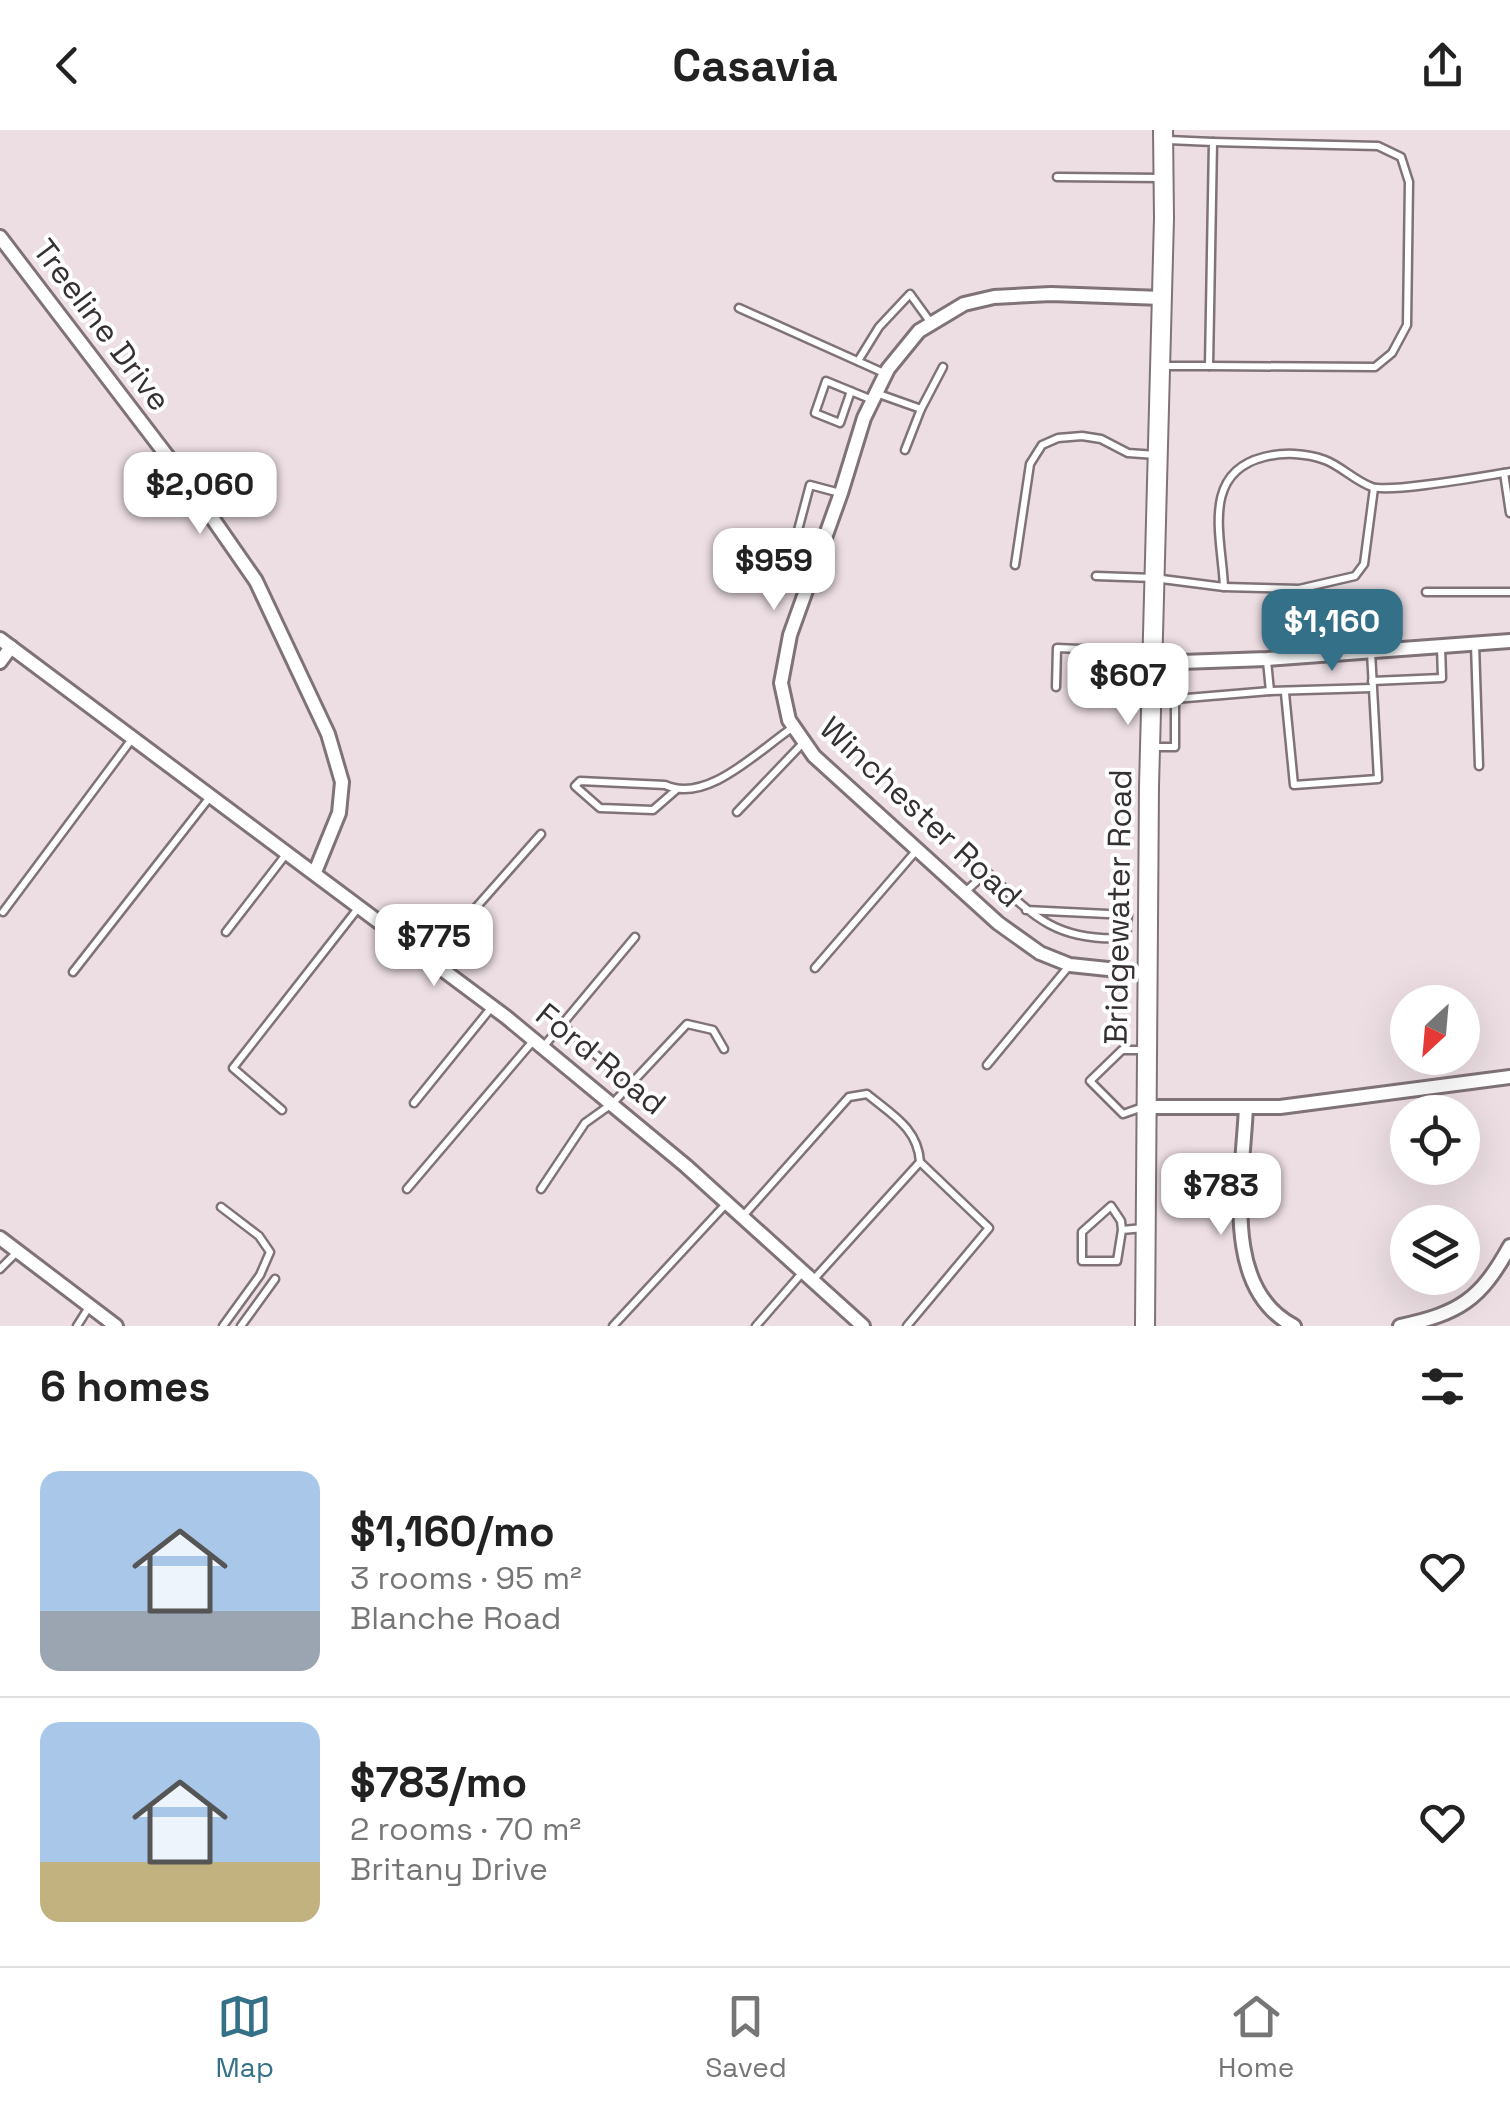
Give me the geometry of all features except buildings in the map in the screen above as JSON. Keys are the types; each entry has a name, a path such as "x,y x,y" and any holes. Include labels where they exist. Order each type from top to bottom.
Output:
{"main road":[{"name":"Bridgewater Road","path":"1145,1326 1146,973 1163,135"}],"street":[{"name":"Treeline Drive","path":"0,237 190,486 256,581 328,734 342,782 339,813 315,872"},
{"name":"Winchester Road","path":"1146,973 1070,965 1021,941 916,850 803,743 782,698 782,668 873,396 902,348 931,322 964,304 994,297 1050,294 1162,298"},
{"path":"1152,658 1267,659 1510,641"},
{"name":"Ford Road","path":"5,643 539,1043 727,1203 863,1326"},
{"path":"0,662 5,643"},
{"path":"1144,1106 1280,1107 1510,1078"},
{"path":"1246,1108 1244,1262 1266,1304 1294,1326"},
{"path":"0,1238 116,1326"},
{"path":"1400,1326 1461,1308 1488,1282 1510,1246"}],"lane":[{"path":"1159,366 1376,367 1392,353 1407,326 1409,296 1409,182 1401,157 1378,146 1213,142 1163,135"},
{"path":"1208,366 1213,142"},
{"path":"1057,177 1163,178"},
{"path":"858,361 879,327 910,294 931,322"},
{"path":"739,308 886,374"},
{"path":"906,450 921,409 943,368"},
{"path":"851,392 840,422 815,413 826,382 921,409"},
{"path":"1016,565 1028,474 1032,457 1042,445 1067,437 1096,438 1128,453 1157,454"},
{"path":"1224,587 1217,517 1228,476 1244,462 1281,452 1324,460 1374,488 1507,473 1510,513"},
{"path":"817,558 793,549 810,485 841,494"},
{"path":"1096,576 1224,587 1298,588 1355,576 1364,564 1374,488"},
{"path":"1426,592 1510,592"},
{"path":"1475,644 1479,766"},
{"path":"1151,747 1175,747 1175,699 1181,696 1286,693 1442,678 1441,646"},
{"path":"1056,687 1057,648 1152,658"},
{"path":"1286,693 1294,785 1378,779 1370,650"},
{"path":"1267,659 1270,691"},
{"path":"676,790 665,784 580,781 575,786 600,808 653,810 676,790 714,785 793,727"},
{"path":"2,912 132,738"},
{"path":"737,812 803,743"},
{"path":"73,972 211,796"},
{"path":"434,963 541,834"},
{"path":"815,968 916,850"},
{"path":"226,932 288,852"},
{"path":"964,893 986,872 1026,910 1054,929 1096,940 1126,938 1128,914 1026,910"},
{"path":"282,1110 233,1068 360,906"},
{"path":"407,1189 539,1043 562,1025 635,936"},
{"path":"987,1065 1070,965"},
{"path":"414,1103 492,1006"},
{"path":"541,1189 585,1123 613,1104 687,1024 713,1030 724,1049"},
{"path":"562,1025 620,1076"},
{"path":"1144,1106 1123,1114 1090,1081 1122,1050 1145,1050"},
{"path":"742,1217 849,1097 867,1094 910,1130 919,1144 920,1162 989,1228 907,1326"},
{"path":"756,1326 920,1162"},
{"path":"613,1326 727,1203"},
{"path":"1110,1206 1121,1220 1122,1230 1117,1261 1082,1260 1082,1232 1110,1206"},
{"path":"221,1207 259,1236 270,1252 260,1276 223,1326"},
{"path":"1122,1230 1145,1228"},
{"path":"0,1268 18,1251"},
{"path":"241,1326 275,1278"},
{"path":"77,1326 90,1306"}]}
